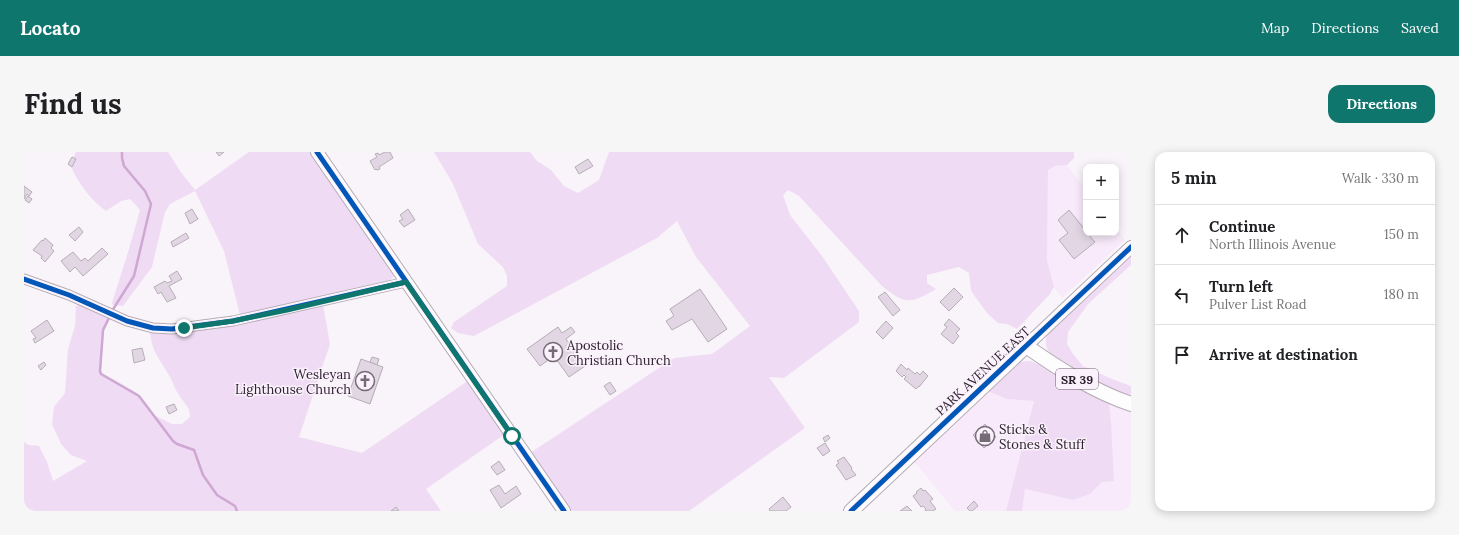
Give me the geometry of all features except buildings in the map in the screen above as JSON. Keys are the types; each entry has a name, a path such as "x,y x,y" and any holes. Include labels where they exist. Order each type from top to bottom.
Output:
{"main road":[{"name":"SR 39","path":"1026,346 1060,369 1094,388 1131,404"},
{"name":"PARK AVENUE EAST","path":"851,511 1026,346"}],"street":[{"path":"317,152 564,511"},
{"name":"PARK AVENUE EAST","path":"1026,346 1131,247"},
{"path":"24,279 69,295 135,324 153,328 172,329 197,327 287,310 406,282"}],"shaded area":[{"path":"76,152 168,152 180,171 195,190 249,152 312,152 395,273 387,282 240,315 224,251 195,191 170,204 165,212 152,267 123,306 113,305 112,303 140,210 130,199 121,201 106,211 100,207 85,190 70,165"},
{"path":"434,152 530,152 537,161 551,170 564,186 578,193 599,180 609,152 1074,152 1074,158 1067,165 1055,166 1048,170 1047,260 1054,287 1050,294 1017,329 1007,324 998,323 987,313 971,291 969,273 959,267 927,275 927,283 936,289 920,298 908,300 897,297 882,286 799,196 788,190 783,195 790,215 822,256 859,311 859,322 784,378 769,377 805,428 689,511 569,511 530,453 674,358 712,354 750,326 696,257 677,221 657,238 474,336 458,333 451,328 454,322 507,286 507,276 503,267 478,244 453,184"},
{"path":"1067,165 1083,186 1083,236 1119,236 1119,232 1125,240 1062,298 1054,287 1047,260 1048,170 1055,166"},
{"path":"1131,253 1131,265 1088,304 1068,332 1067,344 1083,366 1131,386 1131,400 1104,388 1051,356 1046,347 1046,337 1049,330"},
{"path":"80,305 109,319 104,331 102,373 134,391 140,396 154,415 172,424 182,424 190,417 190,413 156,354 152,344 150,332 176,333 207,329 323,305 330,344 299,437 362,453 469,380 505,434 426,489 441,511 24,511 24,442 29,445 39,446 47,462 53,481 87,461 71,455 61,444 52,424 54,407 65,393 68,349 75,326 76,306"},
{"path":"1030,361 1049,368 1109,401 1114,481 1102,482 1090,494 1073,500 1025,489 1022,511 1006,511 1034,401 1007,399 985,390 1016,362"},
{"path":"985,390 1007,399 1034,401 1006,511 955,511 912,459"},
{"path":"1109,401 1131,410 1131,511 1022,511 1025,489 1073,500 1090,494 1102,482 1111,423"}],"waterway":[{"path":"112,311 134,276 151,204 145,191 124,166 122,152"},
{"path":"110,316 103,330 101,374 139,396 173,441 194,450 203,475 217,495 235,506 237,511"}],"cycle path":[{"path":"317,152 564,511"},
{"path":"851,511 1131,247"},
{"path":"24,279 69,295 127,321 153,328 172,329 233,321 406,282"}],"place":[{"name":"Apostolic Christian Church","path":"553,352"},
{"name":"Wesleyan Lighthouse Church","path":"365,381"},
{"name":"Sticks & Stones & Stuff","path":"985,436"}],"route":[{"path":"184,328 233,321 287,310 406,282 512,436"}]}
